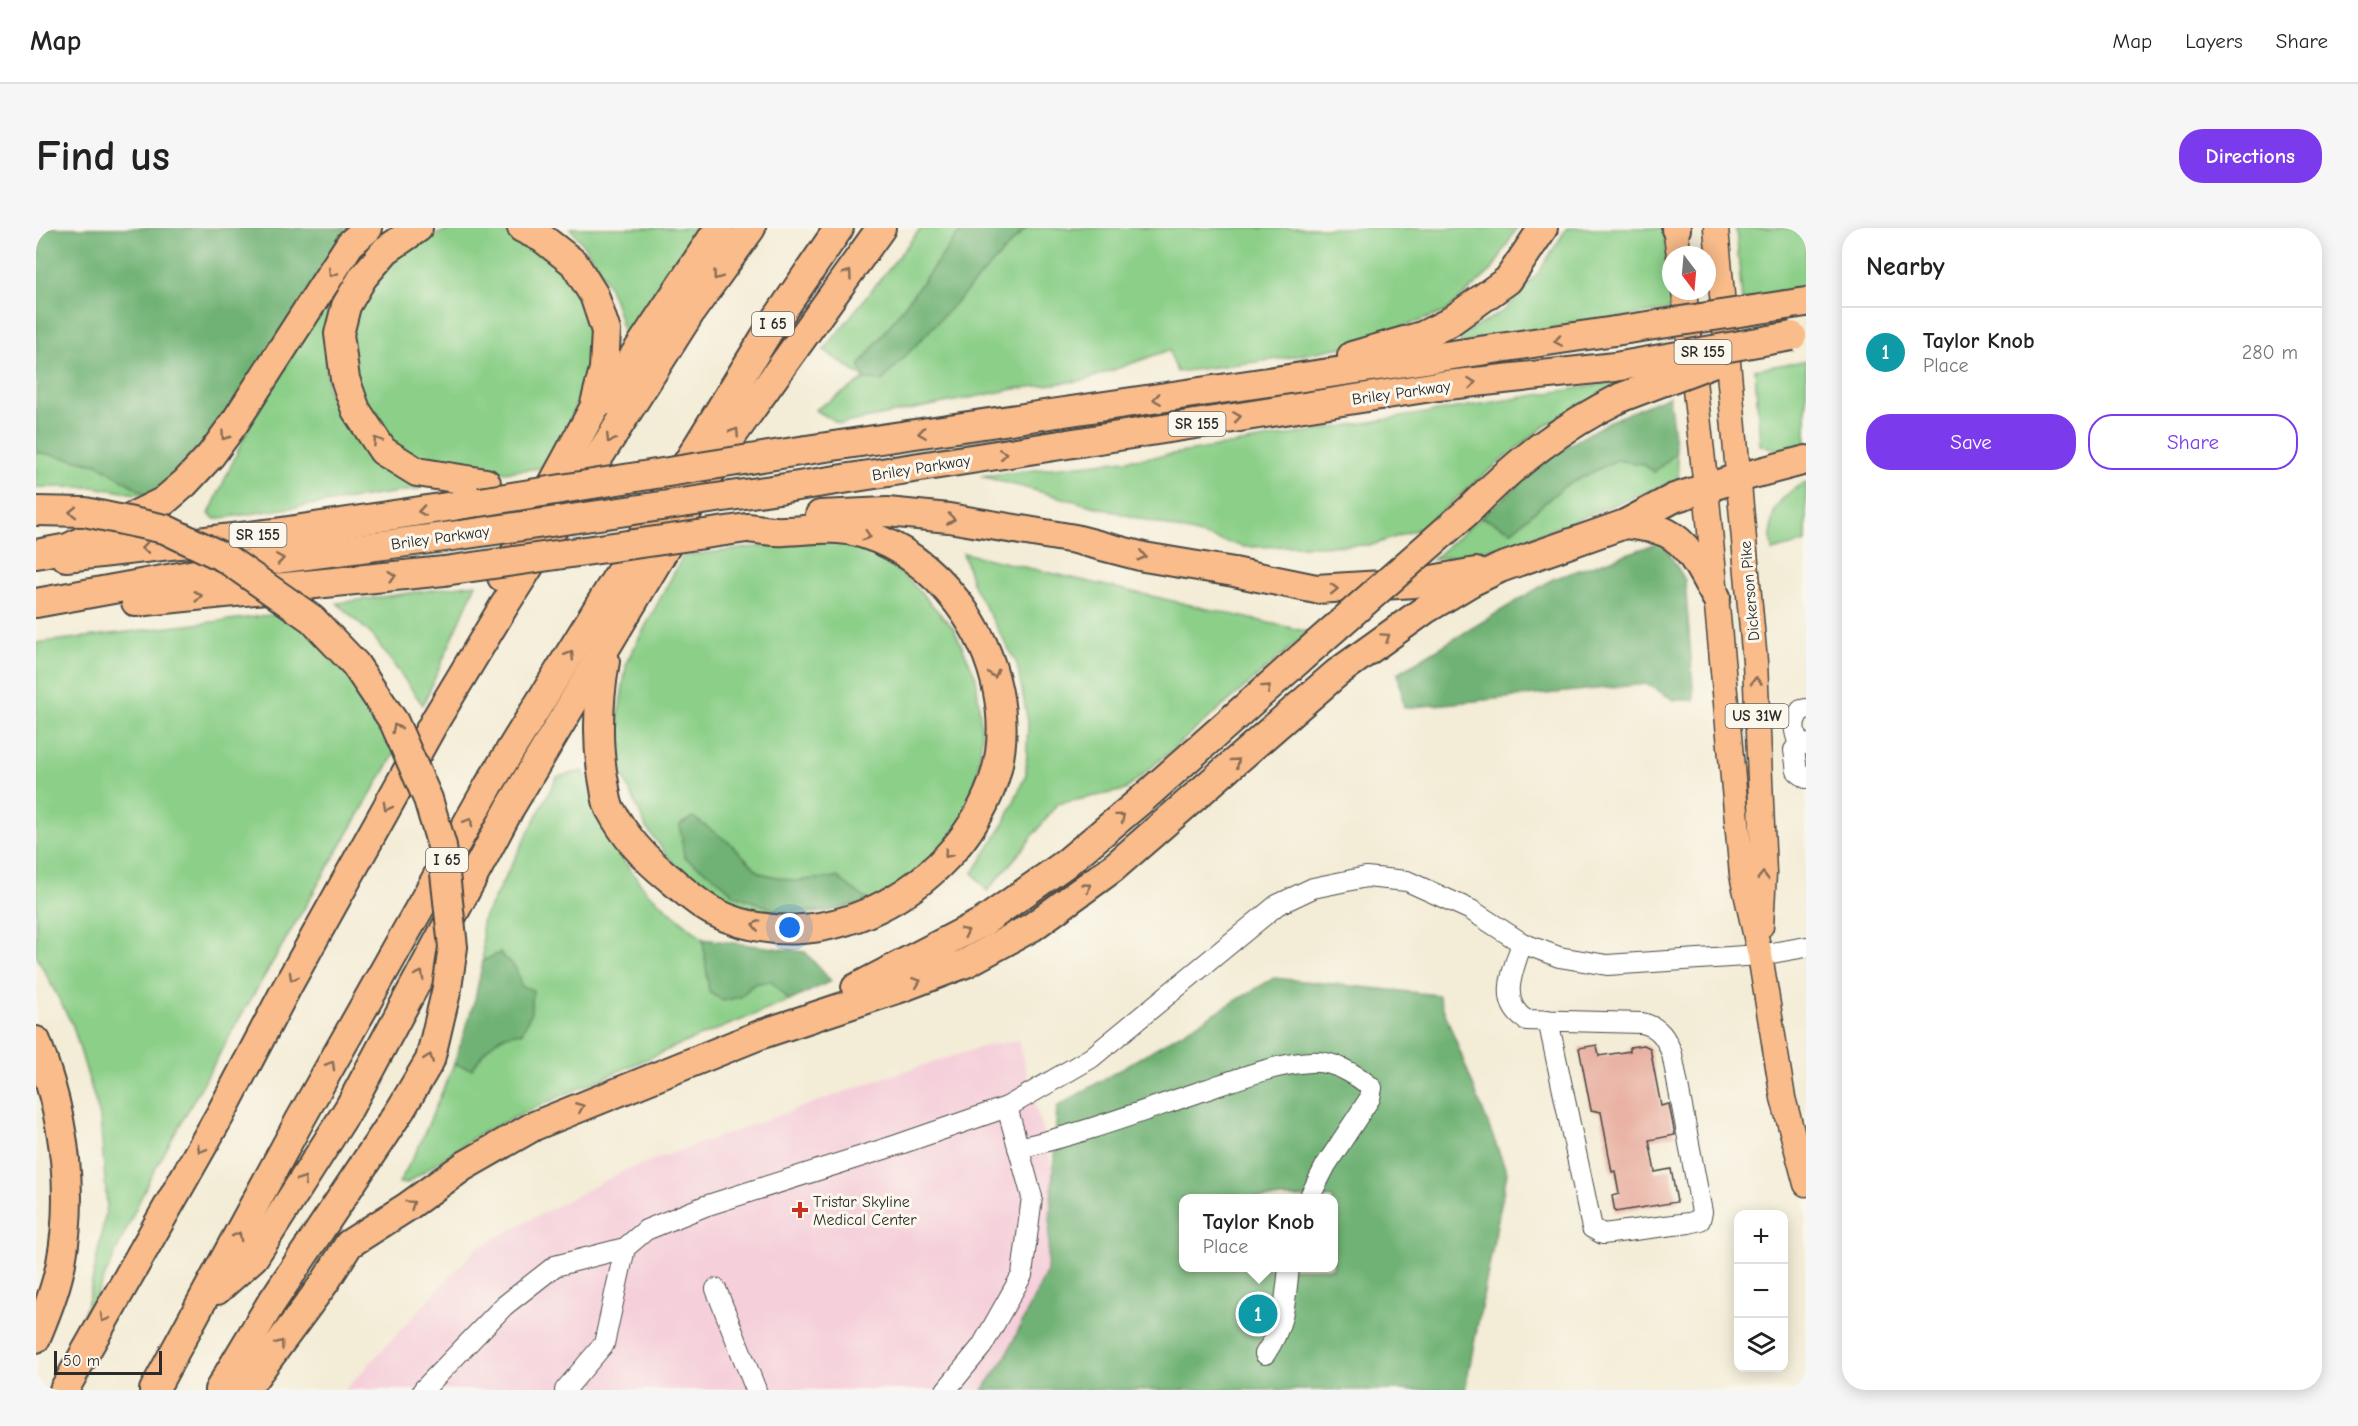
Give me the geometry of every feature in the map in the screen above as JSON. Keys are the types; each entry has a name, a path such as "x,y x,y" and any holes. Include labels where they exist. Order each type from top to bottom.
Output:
{"highway":[{"path":"36,554 68,548 164,501 185,483 211,455 235,422 350,244 368,228"},
{"path":"418,228 386,250 363,276 346,306 339,334 345,379 356,410 383,451 417,472 483,493"},
{"path":"436,719 484,608 594,408 604,369 606,331 594,295 574,263 542,238 522,228"},
{"path":"569,456 719,228"},
{"path":"64,1390 220,1115 287,987 436,719 504,606 692,310 751,228"},
{"name":"I 65","path":"154,1390 300,1120 489,785 771,327 839,228"},
{"path":"200,1306 254,1257 349,1108 511,806 734,433 882,228"},
{"path":"1230,388 1422,336 1448,323 1508,280 1543,228"},
{"name":"Briley Parkway","path":"36,560 275,533 483,493 622,479 1615,332 1796,303"},
{"path":"762,1034 983,922 1065,864 1139,802 1468,511 1504,474 1545,442 1577,421 1622,397 1713,362 1799,340"},
{"name":"Briley Parkway","path":"36,603 284,558 779,489 1438,386 1615,367 1799,340"},
{"path":"245,1390 325,1282 349,1244 407,1207 464,1166 534,1125 762,1034 903,987 966,963 1032,927 1113,868 1337,673 1426,609 1471,582 1500,568 1625,524 1674,498 1806,460"},
{"path":"36,512 85,512 165,529 225,558 312,619 355,664 394,722 428,799 441,846 453,947 447,988 430,1060 270,1305 219,1390"},
{"path":"36,614 444,571 838,513 887,512 949,518 1075,539 1144,557 1316,589 1415,583 1500,568"},
{"path":"1625,524 1666,532 1681,541 1695,560 1716,597"},
{"path":"630,609 605,660 599,694 598,734 601,768 609,807 630,839 658,869 711,911 770,928 805,930 838,923 873,911 906,893 930,874 948,855 981,809 992,783 1002,725 998,687 974,623 946,588 918,561 891,545 863,534 827,527 782,531 747,528"},
{"path":"36,1041 59,1111 67,1171 67,1219 61,1264 51,1301 36,1338"}],"main road":[{"name":"Dickerson Pike","path":"1716,228 1755,662 1764,873 1760,955"},
{"name":"Dickerson Pike","path":"1685,300 1706,488 1742,875 1760,955 1782,1098 1806,1184"}],"street":[{"path":"1806,709 1801,710 1795,718 1795,732 1802,745 1794,750 1797,771 1806,778"},
{"path":"423,1390 504,1306 555,1266 625,1248 646,1230 705,1206 897,1145 1007,1107 1091,1059 1276,905 1313,888 1366,877 1407,881 1471,910 1522,943 1559,957 1607,965 1760,955 1806,947"},
{"path":"1522,943 1508,991 1520,1016 1526,1020 1548,1020 1642,1023 1652,1025 1659,1030 1672,1054 1702,1212 1700,1220 1603,1234 1592,1228 1548,1020"},
{"path":"1018,1148 1095,1127 1244,1077 1312,1061 1343,1069 1359,1077 1372,1088 1370,1098 1326,1165 1312,1194"},
{"path":"946,1390 982,1346 1022,1275 1032,1197 1007,1107"},
{"path":"565,1390 604,1344 625,1248"},
{"path":"1265,1354 1275,1341 1284,1316 1289,1272"},
{"path":"716,1289 756,1390"}],"shaded area":[{"name":"Tristar Skyline Medical Center","path":"1018,1040 1053,1171 1047,1271 1005,1358 983,1390 345,1390 477,1248 623,1171 886,1077 982,1047"}],"green space":[{"path":"36,228 360,228 213,441 149,496 97,464 36,452"},
{"path":"487,228 512,233 568,274 587,319 589,365 566,434 550,467 494,473 438,470 387,439 354,382 351,329 369,284 391,258 419,241 451,229"},
{"path":"570,228 707,228 630,336 623,332 615,302 604,277"},
{"path":"921,228 963,228 859,366 1010,244 1026,228 1517,228 1492,270 1445,312 1352,345 1286,358 1177,372 1169,350 1085,380 1014,389 840,424 815,410 865,379 824,350"},
{"path":"963,228 1026,228 882,381 866,380 859,366"},
{"path":"1567,228 1663,228 1666,246 1662,246 1662,300 1674,300 1675,309 1461,343 1458,337 1505,310 1539,272"},
{"path":"1736,228 1806,228 1806,293 1742,301"},
{"path":"337,283 341,288 326,336 327,387 344,425 375,461 419,489 215,519 209,514 250,424"},
{"path":"1806,361 1806,448 1779,450 1760,445 1755,369"},
{"path":"1623,381 1625,386 1549,423 1477,480 1424,527 1372,545 1245,547 981,476 1161,456"},
{"path":"1669,396 1676,453 1654,472 1643,464 1616,460 1563,487 1512,531 1481,517 1554,454 1610,421"},
{"path":"36,452 97,464 149,496 93,487 36,487"},
{"path":"1676,453 1679,479 1512,545 1432,560 1481,517 1512,531 1563,487 1616,460 1643,464 1654,472"},
{"path":"1806,482 1806,542 1772,551 1771,528 1775,510 1786,495"},
{"path":"837,542 873,552 910,581 954,629 976,677 982,736 976,788 959,830 913,878 870,902 837,877 794,881 760,873 730,843 685,857 715,877 735,895 825,912 779,917 731,901 678,869 647,829 621,771 618,718 627,661 683,556 789,543"},
{"path":"1662,542 1685,580 1694,700 1674,700 1647,684 1404,708 1398,673 1553,579"},
{"path":"963,553 1309,632 1125,790 1057,804 987,891 973,873 1004,824 1026,774 1028,722 1017,664 973,585"},
{"path":"476,584 423,705 373,636 337,603"},
{"path":"287,613 338,655 398,748 238,1021 149,1180 90,1309 81,1320 89,1298 107,1206 100,1117 73,1026 36,955 36,643"},
{"path":"584,771 607,838 646,891 703,939 709,992 740,997 754,984 771,981 789,1001 681,1044 481,1133 406,1184 399,1183 419,1146 454,1064 472,1069 487,1046 512,1032 521,986 516,969 500,953 483,961 482,922 557,777"},
{"path":"693,817 730,843 760,873 794,881 837,877 870,902 825,912 776,910 735,895 715,877 684,857 680,825"},
{"path":"703,939 805,952 831,981 789,1001 771,981 754,984 740,997 723,1001 709,992"},
{"path":"500,953 516,969 521,986 533,990 531,1013 522,1033 506,1035 492,1044 472,1069 454,1064 475,999 483,961"},
{"path":"1274,978 1438,995 1507,1173 1465,1390 983,1390 1005,1358 1047,1271 1057,1107"}],"building":[{"path":"1597,1045 1599,1056 1630,1051 1630,1047 1644,1045 1650,1048 1661,1106 1669,1104 1675,1135 1649,1140 1655,1172 1671,1169 1677,1202 1615,1212 1612,1196 1619,1194 1615,1171 1612,1172 1601,1112 1591,1110 1579,1048"}],"place":[{"name":"Tristar Skyline Medical Center","path":"800,1210"},
{"name":"Taylor Knob","path":"1258,1314"}]}
